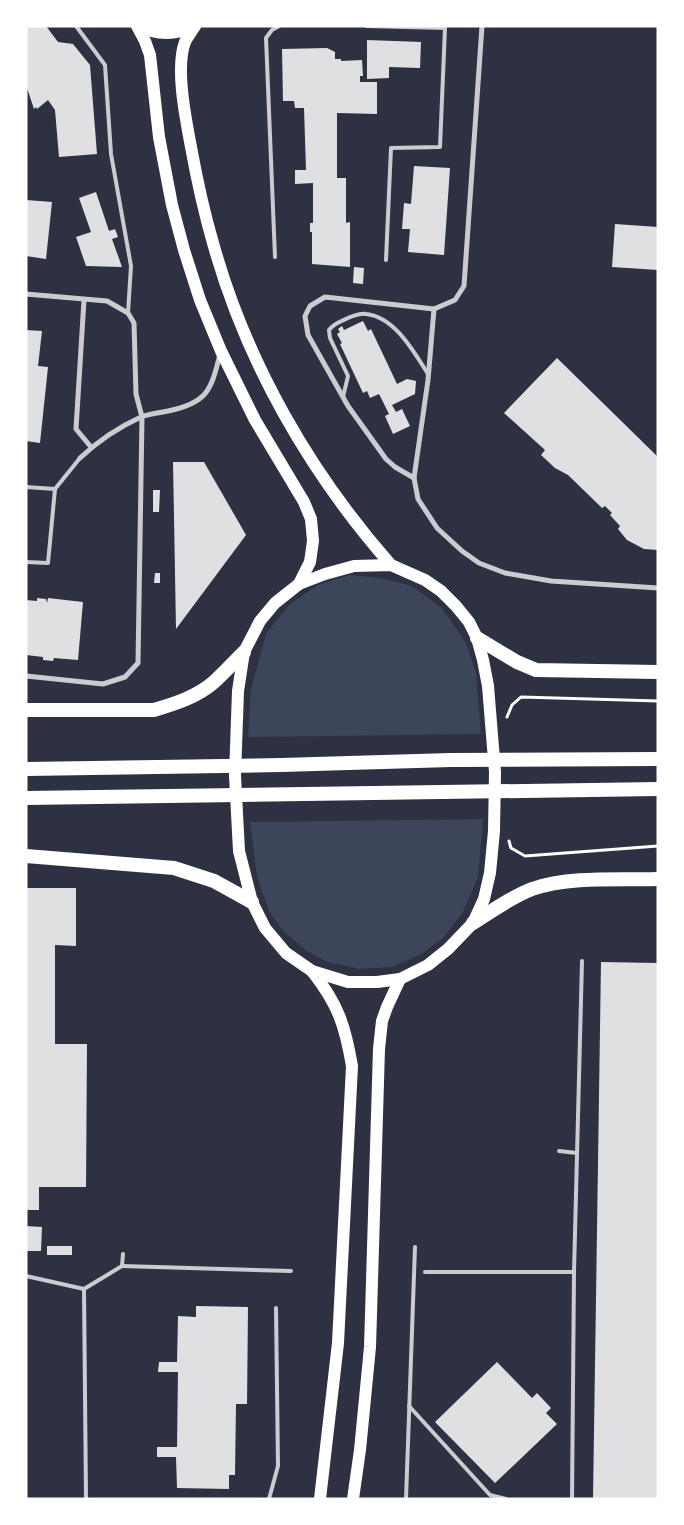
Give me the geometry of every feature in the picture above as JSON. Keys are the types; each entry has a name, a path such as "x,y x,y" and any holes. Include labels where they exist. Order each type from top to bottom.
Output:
{"highway":[{"path":"477,638 517,662 536,670 658,672"},
{"path":"26,710 154,710 194,695 213,683 244,652"},
{"path":"26,769 451,760 658,759"},
{"path":"26,798 658,789"},
{"path":"26,856 174,868 214,881 252,902"},
{"path":"472,923 507,901 533,889 563,882 658,879"}],"main road":[{"path":"138,26 159,33 172,34 195,26"},
{"path":"138,26 150,55 159,137 172,205 184,250 198,291 221,351 255,420 304,502 311,519 313,540 310,562 299,584"},
{"path":"195,26 185,42 181,64 184,98 196,176 213,244 226,283 259,364 292,426 312,459 351,515 391,565"},
{"path":"391,565 425,580 441,591 469,622 477,638 484,660 488,686 495,782 494,831 490,873 484,899 472,923 448,949 428,965 400,979 377,982 348,982 312,971 286,953 266,928 252,902 238,851 235,776 238,691 244,652 260,621 275,603 299,584 325,574 354,566 391,565"},
{"path":"312,971 341,1016 347,1036 352,1066 338,1343 320,1499"},
{"path":"353,1499 360,1450 370,1347 379,1049 382,1021 400,979"}],"street":[{"path":"414,478 395,468 386,459 343,397 308,335 305,316 310,306 325,297 434,308 455,300 464,286 482,26"},
{"path":"26,294 107,301 128,313 134,323 136,394 142,417 138,663 125,677 103,684 26,676"},
{"path":"84,300 76,429 91,448"},
{"path":"434,308 428,374 414,478 418,499 438,528 462,552 480,563 505,573 550,581 658,588"},
{"path":"80,458 120,428 142,417 186,408 204,396 214,377 221,351"}],"lane":[{"path":"76,26 105,65 111,154 131,266 128,313"},
{"path":"275,257 266,38 272,30 279,26"},
{"path":"366,26 445,27 440,147 391,148 386,260"},
{"path":"343,397 348,376 330,338 329,330 334,324 355,315 366,314 384,321 406,339 428,374"},
{"path":"26,562 48,563 55,489 80,458"},
{"path":"26,487 55,489"},
{"path":"572,1499 574,1272 582,961"},
{"path":"559,1151 577,1153"},
{"path":"406,1499 415,1247"},
{"path":"122,1266 123,1254"},
{"path":"26,1276 84,1289 122,1266 291,1270"},
{"path":"425,1272 574,1272"},
{"path":"84,1289 86,1499"},
{"path":"269,1499 278,1466 276,1308"},
{"path":"409,1406 490,1495 506,1499"}],"path":[{"path":"507,715 512,705 521,697 658,701"},
{"path":"508,834 511,848 525,856 658,846"}],"shaded area":[{"path":"350,575 380,578 412,586 442,608 466,643 476,673 481,734 248,737 251,690 266,634 290,604 318,585"},
{"path":"483,819 478,877 463,912 443,938 420,955 392,967 359,969 328,962 308,952 283,931 269,911 257,877 250,822"}],"building":[{"path":"26,26 46,26 58,42 73,44 90,65 97,154 59,157 55,110 48,100 37,109 36,107 34,109 26,85"},
{"path":"367,40 421,42 420,68 389,67 389,78 367,79"},
{"path":"327,48 335,52 335,59 341,59 341,61 362,60 363,76 360,76 360,82 377,82 377,114 337,113 337,178 346,178 346,223 350,222 350,267 312,264 312,232 310,232 310,223 313,223 313,183 295,184 295,170 306,170 304,108 295,108 294,101 283,101 282,49"},
{"path":"414,166 450,168 444,255 408,252 410,229 402,229 404,203 411,204"},
{"path":"96,192 109,231 115,229 118,237 112,239 122,267 86,266 76,237 91,232 79,198"},
{"path":"26,200 52,202 46,259 26,256"},
{"path":"615,224 658,227 658,270 612,267"},
{"path":"354,267 364,268 363,284 353,283"},
{"path":"363,321 368,331 371,329 397,384 407,379 416,381 415,394 392,405 396,412 402,409 410,426 393,434 385,416 389,414 379,394 370,398 367,391 363,393 337,334 340,332 338,329 342,326 344,330"},
{"path":"26,330 42,331 38,366 48,367 40,443 26,441"},
{"path":"557,358 658,457 658,550 644,549 627,540 618,529 620,526 610,515 612,513 605,506 602,508 568,475 555,468 541,455 545,450 504,413"},
{"path":"173,462 204,462 246,535 176,629"},
{"path":"153,490 160,490 159,512 153,512"},
{"path":"155,573 160,573 160,583 154,583"},
{"path":"37,598 46,599 47,603 48,598 83,602 78,660 54,658 53,661 43,660 43,657 26,655 26,600 37,601"},
{"path":"26,888 76,888 76,946 55,945 55,1044 87,1044 86,1187 39,1187 39,1210 26,1210"},
{"path":"601,962 658,963 658,1499 593,1499"},
{"path":"26,1226 42,1227 41,1251 26,1251"},
{"path":"47,1246 72,1246 72,1255 47,1255"},
{"path":"196,1306 248,1307 247,1404 236,1404 235,1475 229,1475 229,1489 177,1488 176,1457 157,1457 157,1447 177,1447 178,1372 158,1372 159,1362 177,1362 178,1316 196,1317"},
{"path":"497,1362 532,1398 537,1393 551,1408 546,1413 557,1424 495,1483 435,1422"}]}
